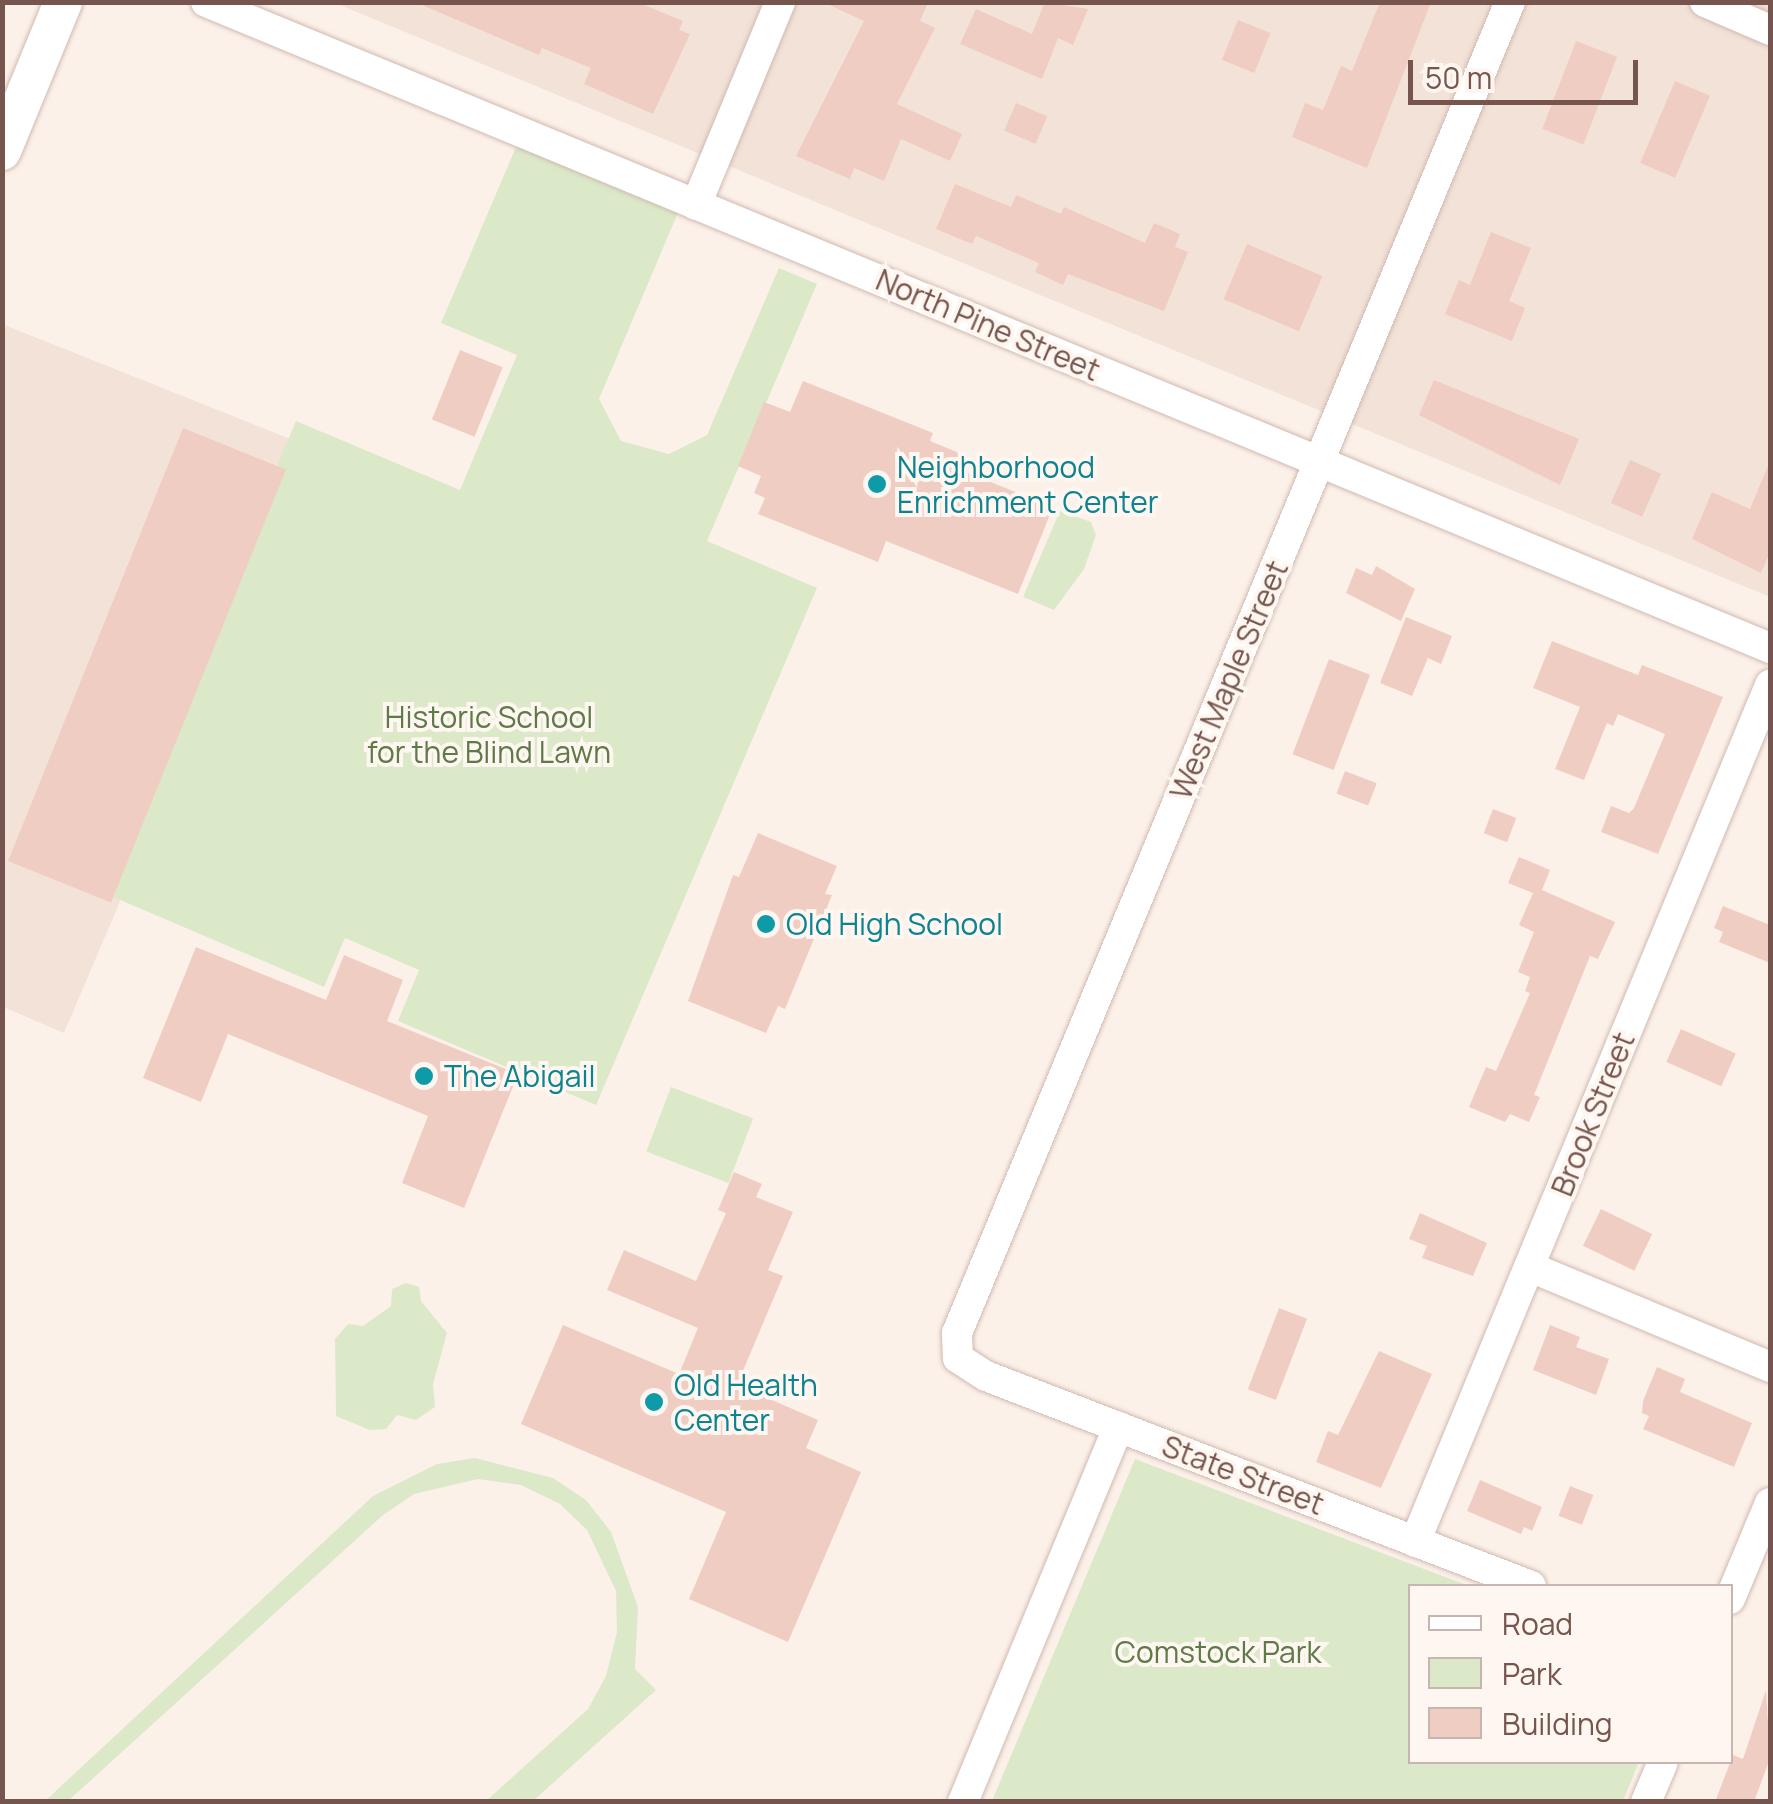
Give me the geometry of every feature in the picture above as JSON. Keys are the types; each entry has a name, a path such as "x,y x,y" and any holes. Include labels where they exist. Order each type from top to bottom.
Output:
{"street":[{"path":"2,151 63,2"},
{"name":"North Pine Street","path":"206,2 1770,648"},
{"path":"696,205 780,2"},
{"name":"West Maple Street","path":"958,1358 957,1333 1510,2"},
{"path":"1704,2 1770,30"},
{"name":"Brook Street","path":"1415,1542 1770,685"},
{"path":"1530,1267 1770,1368"},
{"name":"State Street","path":"958,1358 1118,1427 1526,1584"},
{"path":"963,1802 1118,1427"},
{"path":"1733,1591 1770,1502"},
{"path":"1646,1802 1661,1764"}],"shaded area":[{"path":"335,3 1770,3 1770,597"},
{"path":"2,324 313,448 64,1033 3,1007"}],"green space":[{"name":"Historic School for the Blind Lawn","path":"519,140 680,208 599,399 621,441 669,454 707,435 779,268 817,284 707,541 817,588 596,1105 398,1021 419,970 345,938 324,987 97,890 296,421 460,490 517,355 441,323"},
{"path":"1060,511 1091,522 1096,535 1084,569 1054,610 1023,597"},
{"path":"671,1087 753,1119 728,1183 646,1151"},
{"path":"406,1283 419,1287 421,1301 447,1333 433,1384 435,1407 416,1420 397,1415 386,1429 370,1430 336,1416 335,1339 348,1324 363,1326 391,1306 392,1289"},
{"path":"475,1458 553,1478 586,1500 611,1532 638,1607 635,1669 656,1690 533,1801 486,1801 588,1709 606,1676 617,1632 616,1591 587,1530 560,1504 521,1485 478,1479 414,1494 383,1515 68,1801 45,1801 373,1496 437,1464"},
{"name":"Comstock Park","path":"1135,1459 1464,1584 1408,1584 1408,1764 1638,1764 1623,1801 992,1801"}],"building":[{"path":"415,2 637,2 683,21 679,30 690,34 653,114 584,84 591,68 542,48 539,55"},
{"path":"823,2 928,2 920,21 935,28 897,104 962,134 950,161 901,139 884,181 854,168 850,179 796,156 864,21"},
{"path":"1045,2 1088,9 1073,45 1058,38 1042,79 960,44 976,9 1032,34"},
{"path":"1380,2 1431,2 1367,168 1292,137 1305,103 1323,110 1341,66 1352,71"},
{"path":"1238,20 1270,33 1254,73 1222,60"},
{"path":"1576,41 1617,57 1583,145 1542,129"},
{"path":"1675,81 1710,96 1675,178 1640,163"},
{"path":"1016,103 1047,116 1036,144 1004,131"},
{"path":"955,184 1011,207 1016,195 1061,214 1064,207 1145,243 1154,223 1180,234 1175,247 1188,252 1164,311 1068,274 1063,285 1035,272 1039,263 976,236 972,244 936,229"},
{"path":"1491,232 1531,248 1509,301 1525,308 1512,341 1445,314 1459,280 1470,285"},
{"path":"1247,244 1322,276 1299,331 1224,299"},
{"path":"460,350 503,367 475,437 432,420"},
{"path":"1434,380 1579,439 1560,485 1419,415"},
{"name":"Neighborhood Enrichment Center","path":"803,381 933,433 930,441 964,455 958,469 1053,507 1018,594 886,541 878,562 758,514 765,498 754,493 761,476 738,466 764,402 790,412"},
{"path":"183,428 286,470 111,903 8,861"},
{"path":"1630,460 1661,474 1642,517 1611,503"},
{"path":"1770,461 1770,552 1761,573 1692,539 1712,492 1750,509"},
{"path":"1376,566 1415,589 1401,621 1346,593 1356,568 1372,575"},
{"path":"1406,617 1452,636 1441,664 1428,658 1412,696 1380,683"},
{"path":"1552,641 1638,675 1642,665 1723,697 1658,854 1601,832 1611,806 1629,813 1634,808 1665,734 1618,714 1613,726 1607,723 1584,780 1555,769 1580,707 1533,688"},
{"path":"1329,659 1370,675 1334,770 1292,754"},
{"path":"1345,771 1377,783 1368,806 1336,793"},
{"path":"1493,809 1516,818 1507,842 1484,833"},
{"name":"Old High School","path":"758,833 837,866 825,894 832,895 785,1009 778,1006 766,1033 688,1001 733,875 739,877"},
{"path":"1519,857 1550,870 1542,890 1615,922 1598,959 1590,956 1534,1095 1540,1097 1529,1122 1510,1114 1505,1122 1469,1107 1486,1067 1496,1071 1530,993 1525,991 1530,977 1518,972 1534,932 1519,925 1533,893 1508,883"},
{"path":"1723,906 1770,925 1770,963 1719,942 1723,932 1714,928"},
{"name":"The Abigail","path":"196,947 326,1000 344,955 403,980 387,1021 518,1074 464,1208 402,1183 428,1116 228,1034 201,1102 143,1078"},
{"path":"1681,1029 1736,1053 1721,1086 1666,1062"},
{"name":"Old Health Center","path":"734,1172 762,1184 756,1197 793,1212 768,1270 783,1276 737,1385 818,1420 806,1448 861,1472 788,1642 689,1599 726,1512 521,1424 563,1325 679,1374 698,1328 607,1290 624,1250 696,1281 726,1213 718,1210"},
{"path":"1601,1209 1652,1234 1634,1271 1583,1246"},
{"path":"1420,1213 1487,1243 1473,1276 1422,1258 1427,1246 1409,1239"},
{"path":"1279,1308 1307,1319 1276,1400 1248,1389"},
{"path":"1550,1325 1580,1337 1576,1347 1609,1359 1596,1395 1533,1370"},
{"path":"1379,1351 1432,1374 1381,1488 1316,1462 1328,1431 1338,1435"},
{"path":"1657,1367 1685,1379 1680,1392 1752,1423 1734,1467 1643,1429 1649,1416 1642,1413 1643,1401"},
{"path":"1480,1480 1542,1507 1532,1531 1524,1527 1521,1534 1467,1511"},
{"path":"1570,1486 1593,1495 1582,1525 1559,1516"},
{"path":"1766,1690 1770,1758 1754,1802 1715,1802 1730,1764 1733,1764 1733,1755 1743,1759"}],"place":[{"name":"Neighborhood Enrichment Center","path":"877,484"},
{"name":"Old High School","path":"766,924"},
{"name":"The Abigail","path":"424,1076"},
{"name":"Old Health Center","path":"654,1402"}]}
